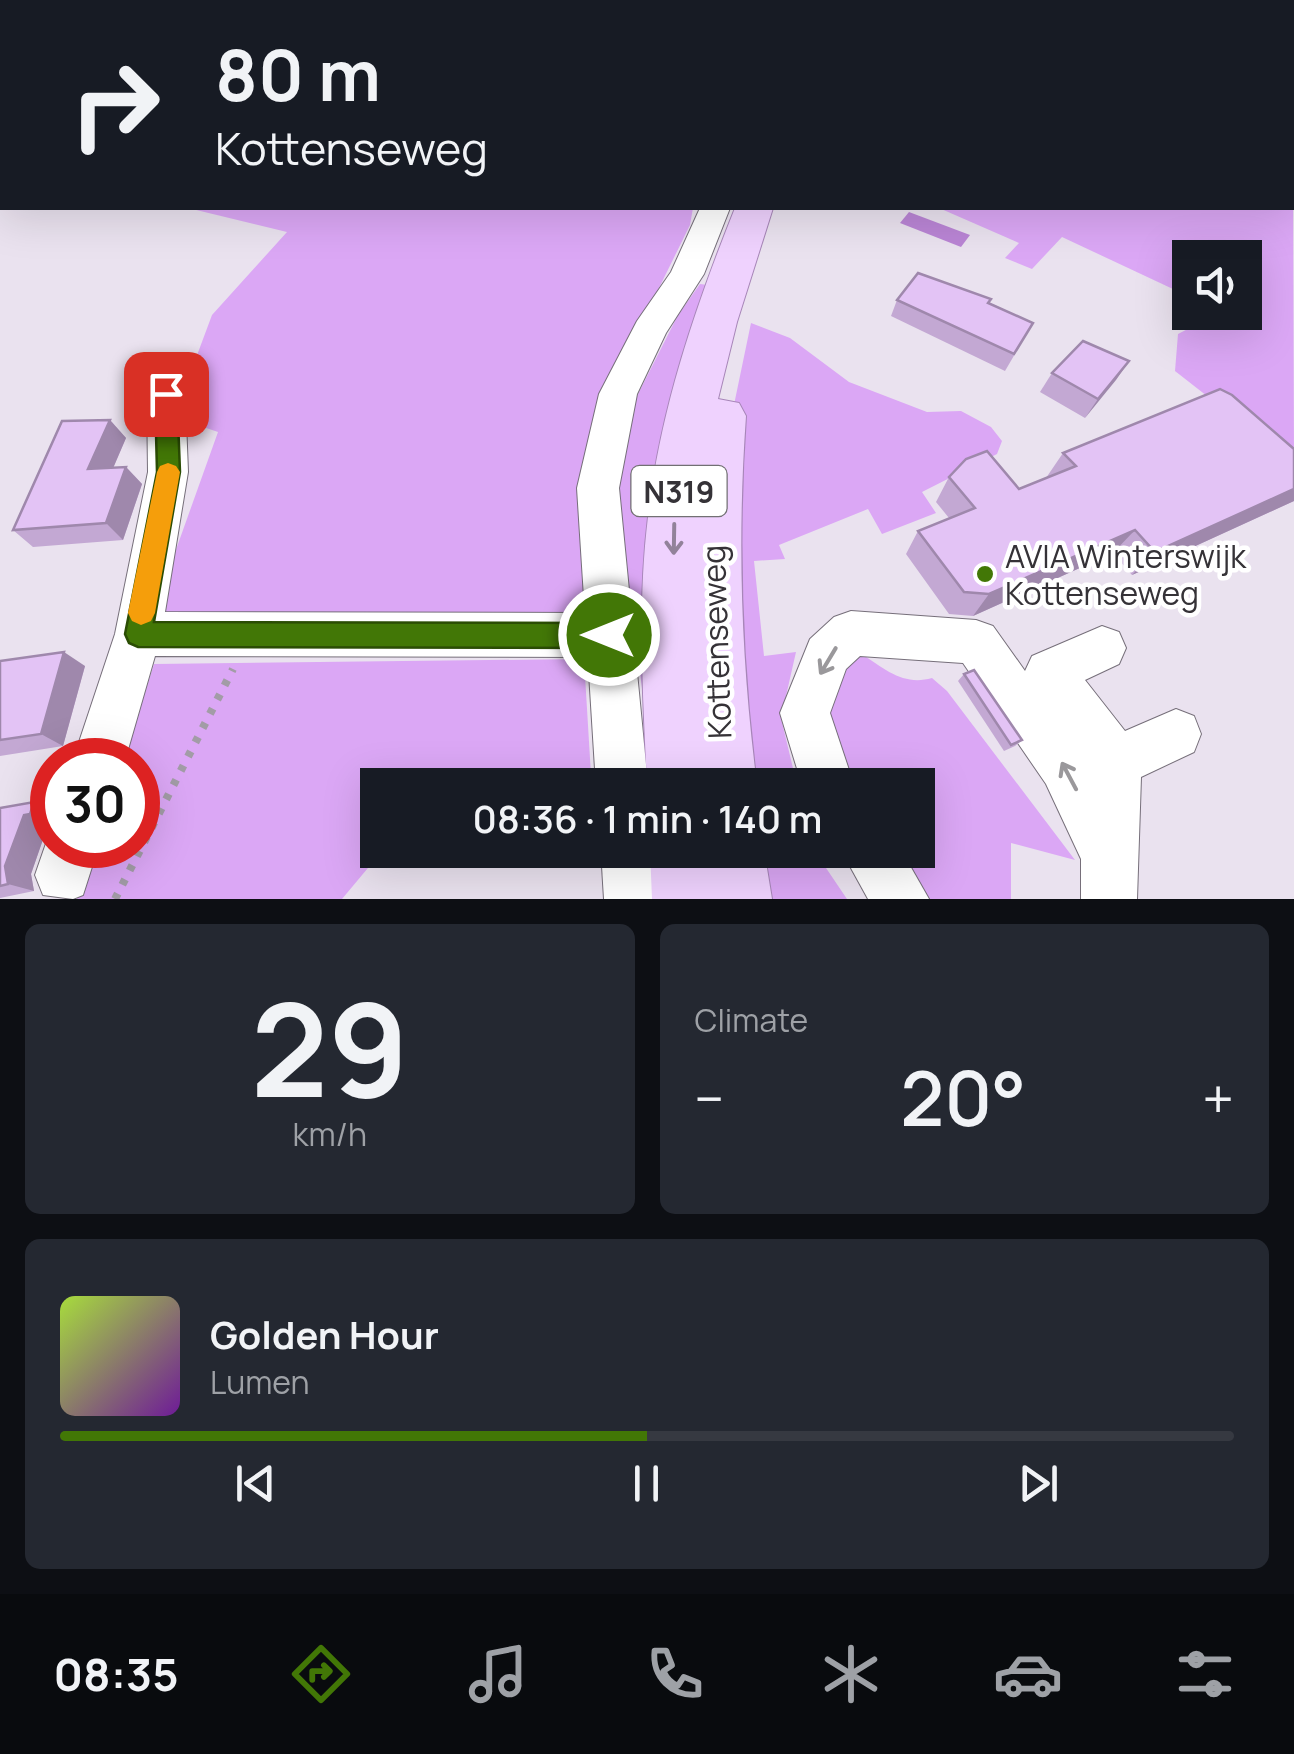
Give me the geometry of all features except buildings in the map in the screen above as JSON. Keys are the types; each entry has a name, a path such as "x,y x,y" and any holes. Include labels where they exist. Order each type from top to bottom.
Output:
{"main road":[{"name":"Kottenseweg","path":"679,768 672,665 674,517 698,372 720,284 753,210"},
{"name":"Kottenseweg","path":"722,768 714,675 712,522 723,405 720,284 777,210"},
{"path":"685,868 688,899"},
{"path":"732,868 736,899"}],"street":[{"name":"Kottenseweg","path":"621,768 598,488 618,394 650,330 720,284 715,210"},
{"path":"106,738 138,634 168,472 166,394"},
{"path":"138,634 609,635"},
{"path":"823,768 805,713 827,655 851,634 976,642 1064,766 1109,878"},
{"path":"1102,648 1049,672 1116,762 1109,878"},
{"path":"1116,762 1176,734"},
{"path":"629,868 632,899"},
{"path":"880,868 901,899"}],"path":[{"path":"115,899 250,634"}],"shaded area":[{"path":"196,210 693,210 690,225 625,357 595,613 153,614 218,432 174,417 212,315 287,232"},
{"path":"944,210 1293,210 1294,453 1253,432 1175,371 1178,334 1186,330 1262,330 1262,240 1172,240 1172,289 1062,237 1032,269 1005,258 1019,243"},
{"path":"909,212 970,235 961,247 900,223"},
{"path":"700,284 708,285 657,768 653,768 615,486 632,406 678,315"},
{"path":"751,323 790,338 849,382 927,412 961,411 991,427 1002,441 997,454 922,492 936,513 882,534 868,509 779,545 785,559 754,561 764,656 796,652 781,718 793,768 737,768 730,424"},
{"path":"863,655 904,678 932,678 947,691 1075,860 1011,843 1011,899 921,899 900,868 935,868 935,768 838,768 827,695 847,663"},
{"path":"584,659 591,768 360,768 360,868 368,868 342,899 77,899 88,868 160,868 160,738 130,738 154,664"},
{"path":"747,868 826,868 847,899 751,899"}],"slow traffic":[{"path":"141,613 168,472"}],"place":[{"name":"AVIA Winterswijk Kottenseweg","path":"985,574"}],"route":[{"path":"166,394 168,472 138,634 609,635"}]}
